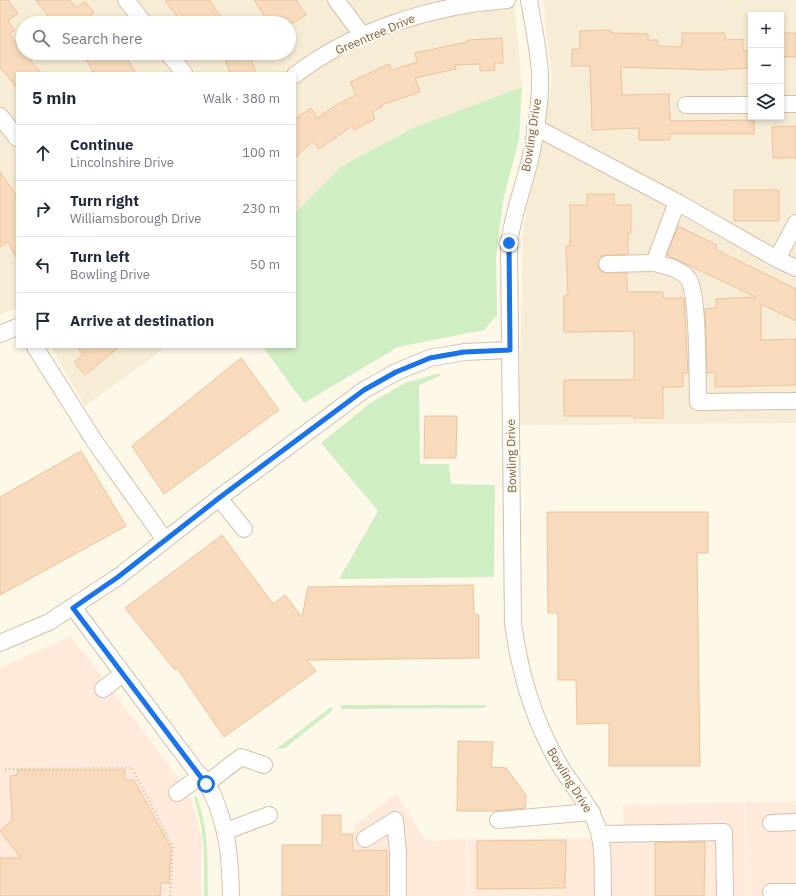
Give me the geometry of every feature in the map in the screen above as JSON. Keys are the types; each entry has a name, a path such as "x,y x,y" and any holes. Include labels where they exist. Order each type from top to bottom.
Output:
{"street":[{"path":"126,0 139,16"},
{"path":"336,0 363,36"},
{"name":"Greentree Drive","path":"296,74 322,57 363,36 406,18 446,8 507,0"},
{"name":"Bowling Drive","path":"529,0 537,44 540,77 530,160 514,213 509,243 514,623 517,655 528,698 548,745 592,812 600,834 602,843 603,896"},
{"path":"174,60 183,72"},
{"path":"784,104 796,104"},
{"path":"686,105 748,105"},
{"path":"0,116 16,137"},
{"path":"535,128 677,202 777,259 796,268"},
{"path":"654,263 677,202"},
{"path":"777,259 796,223"},
{"path":"606,264 654,263 674,268 688,280 694,297 698,402 796,401"},
{"path":"0,334 16,327"},
{"path":"36,348 95,442 165,540"},
{"path":"0,643 49,622 73,608 118,577 349,399 396,372 430,358 447,354 476,351 510,350"},
{"path":"219,498 244,529"},
{"path":"73,608 203,780 219,807 226,831 230,860 231,896"},
{"path":"103,689 123,674"},
{"path":"177,793 203,780 241,756 264,765"},
{"path":"498,820 592,812"},
{"path":"226,831 270,815"},
{"path":"365,839 395,820 398,853 398,896"},
{"path":"771,823 796,822"},
{"path":"600,834 724,832 725,896"},
{"path":"771,892 796,892"}],"path":[{"path":"5,769 132,768 173,847 170,896"}],"shaded area":[{"path":"0,0 514,0 522,87 415,127 342,166 296,212 296,72 16,72 16,308 0,315"},
{"path":"543,0 796,0 796,423 519,425 523,228 552,81"},
{"path":"52,348 165,348 85,406"},
{"path":"71,636 189,792 202,841 201,896 0,896 0,668"},
{"path":"396,794 426,841 466,839 468,896 354,896 354,826"},
{"path":"796,801 796,896 747,896 745,802"},
{"path":"744,802 746,896 469,896 468,839 624,838 623,805"}],"green space":[{"path":"522,87 519,139 503,201 496,258 497,315 484,330 398,347 304,403 264,348 296,348 296,212 342,166 415,127"},
{"path":"439,373 440,376 419,385 420,464 449,464 451,484 495,485 494,577 339,579 378,511 321,443 369,404 405,383"},
{"path":"341,705 486,705 486,708 341,709"},
{"path":"331,707 333,710 285,748 275,750"},
{"path":"196,795 206,833 208,896 204,896 204,847 201,824 194,799"}],"building":[{"path":"0,0 8,0 18,14 8,20 15,30 9,34 16,43 16,60 30,60 40,72 16,72 16,87 0,67"},
{"path":"36,0 70,0 76,8 85,1 94,13 90,16 48,16"},
{"path":"165,0 209,0 221,16 177,16"},
{"path":"254,0 296,0 306,15 296,21 296,16 264,16"},
{"path":"611,30 611,33 648,34 648,40 658,40 658,46 682,47 682,33 725,33 725,40 743,39 743,51 748,51 748,68 707,70 621,67 622,95 669,94 670,121 754,120 754,134 670,134 670,140 639,140 639,128 592,130 590,66 572,66 572,49 580,49 580,31"},
{"path":"784,33 796,33 796,57 784,57"},
{"path":"502,38 503,63 494,63 495,70 480,71 480,64 455,65 456,69 415,78 420,92 381,105 382,107 372,112 375,119 354,130 352,126 319,149 313,141 296,156 296,118 311,108 318,118 336,105 356,95 350,82 389,64 392,70 417,62 415,53 467,42 467,40"},
{"path":"86,60 128,60 135,72 92,72 93,71"},
{"path":"225,60 251,60 256,72 230,72"},
{"path":"796,126 796,158 773,158 772,127"},
{"path":"0,172 16,195 16,257 8,242 0,247"},
{"path":"734,190 779,190 779,221 734,221"},
{"path":"587,194 614,194 614,205 631,205 631,233 628,233 628,254 602,256 598,264 599,269 607,273 627,273 627,292 663,292 663,298 684,298 688,373 683,373 683,387 663,387 663,418 634,418 634,416 564,416 564,380 634,380 634,331 564,332 564,296 568,295 566,246 570,246 570,205 587,205"},
{"path":"678,226 717,245 715,249 796,289 796,321 761,304 761,340 796,339 796,385 715,387 715,372 707,373 705,309 716,308 716,299 756,297 667,255"},
{"path":"78,348 118,348 85,375 74,362 83,355"},
{"path":"241,358 279,410 164,494 132,446"},
{"path":"425,416 457,416 456,458 424,458"},
{"path":"81,451 126,526 0,595 0,497"},
{"path":"547,512 708,512 708,553 697,553 700,766 609,766 609,723 577,724 576,680 558,680 558,613 548,613"},
{"path":"222,535 273,604 285,595 302,617 308,587 473,585 474,614 479,615 479,658 307,660 316,671 224,737 177,668 175,670 125,608"},
{"path":"458,741 493,742 491,767 506,768 526,795 525,808 495,811 457,811"},
{"path":"18,770 125,770 125,780 134,780 171,848 169,883 161,883 160,896 0,896 0,858 21,858 0,831 12,820 10,776 17,775"},
{"path":"322,815 341,815 341,834 353,834 353,851 387,850 387,896 282,896 282,845 322,845"},
{"path":"566,840 565,888 477,889 477,841"},
{"path":"705,842 704,896 655,896 655,843"}],"route":[{"path":"206,784 73,608 118,577 349,399 364,390 396,372 430,358 447,354 482,350 510,350 509,243"}]}
